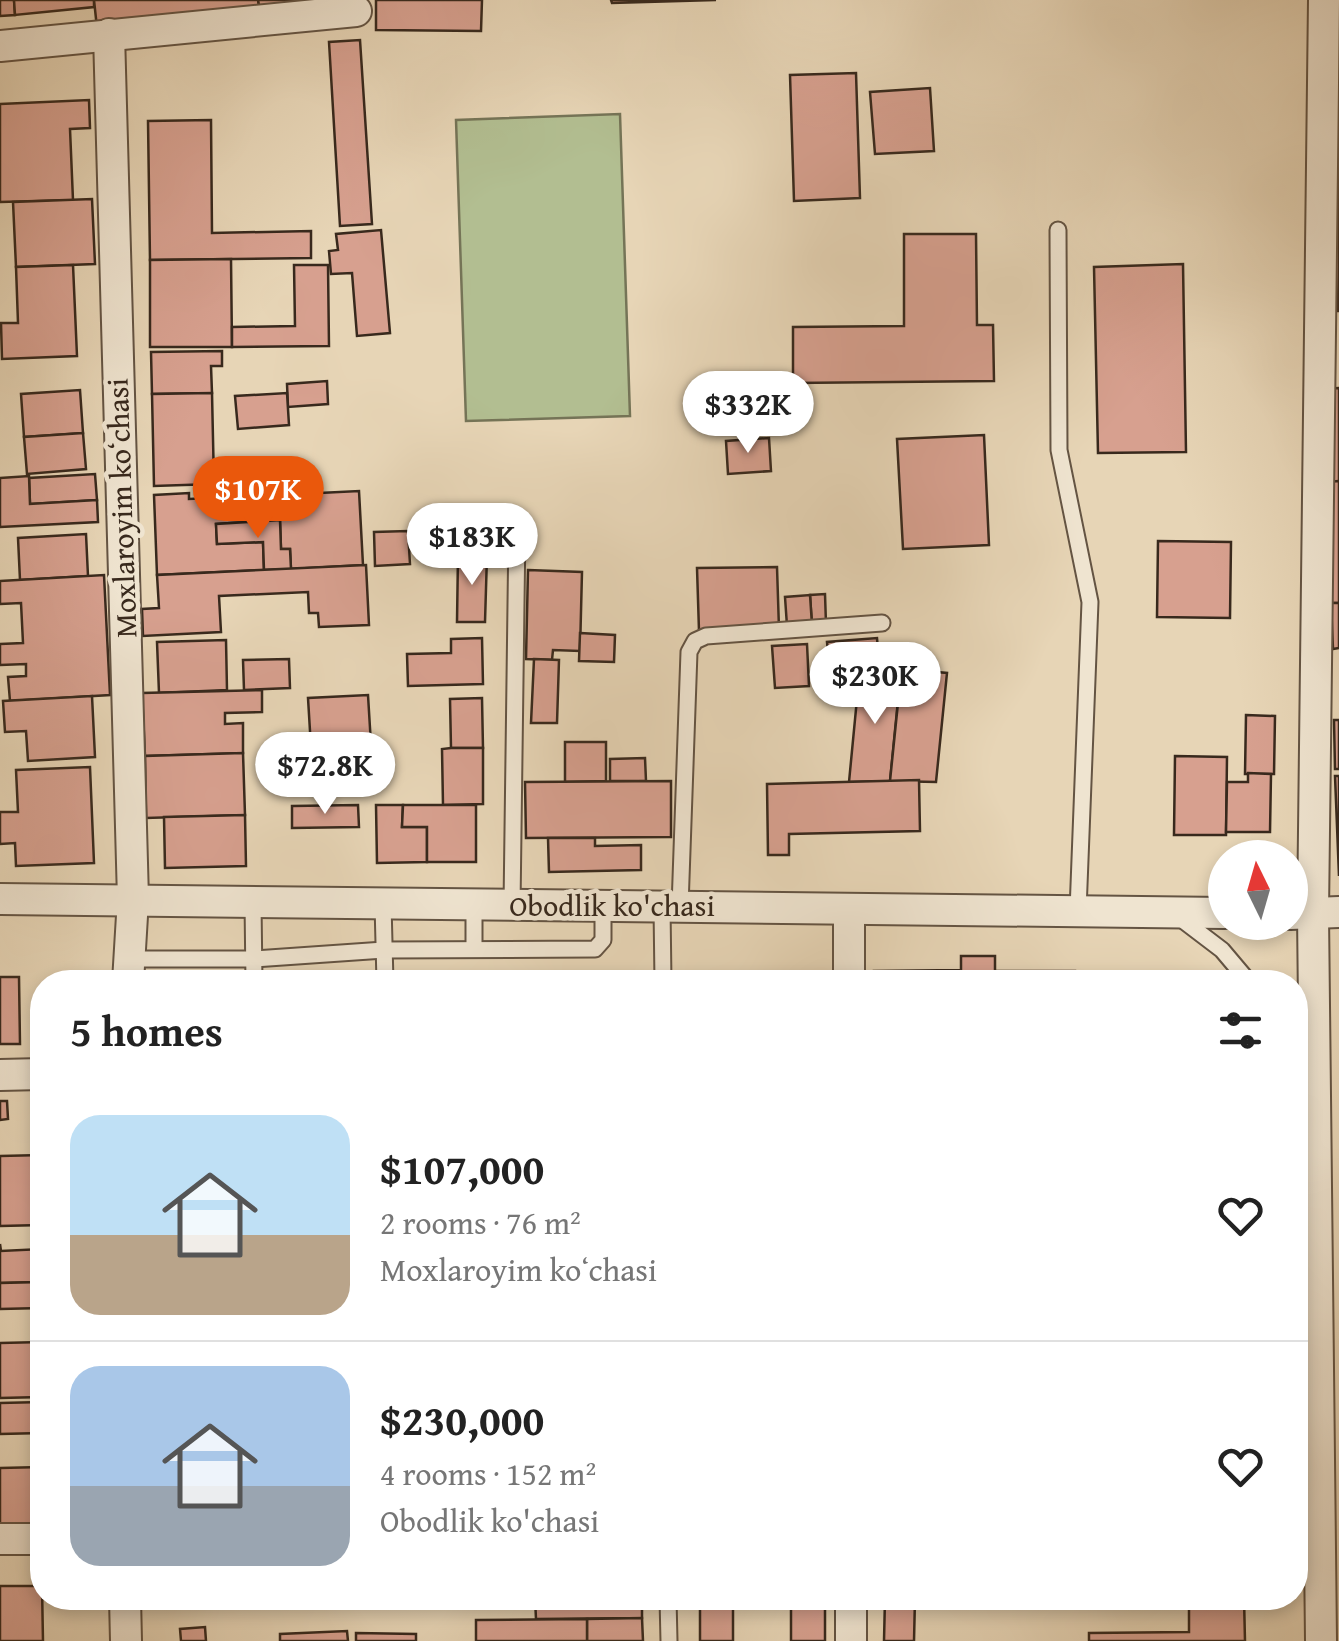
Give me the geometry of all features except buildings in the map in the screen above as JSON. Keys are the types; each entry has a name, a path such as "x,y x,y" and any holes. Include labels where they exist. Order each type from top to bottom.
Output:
{"street":[{"path":"1322,1641 1314,913 1324,0"},
{"path":"0,46 356,11"},
{"name":"Moxlaroyim koʻchasi","path":"109,34 132,899 129,970"},
{"name":"Obodlik ko'chasi","path":"0,899 1208,913"},
{"path":"849,909 849,970"},
{"path":"0,1076 30,1075"},
{"path":"0,1539 30,1539"},
{"path":"125,1610 126,1641"},
{"path":"850,1610 851,1641"}],"lane":[{"path":"1058,230 1059,450 1090,602 1078,911"},
{"path":"512,906 516,528"},
{"path":"664,970 689,652 695,641 706,636 882,622"},
{"path":"253,903 254,970"},
{"path":"383,904 384,970"},
{"path":"474,905 474,950"},
{"path":"139,970 384,950 595,949 603,940 603,906"},
{"path":"1173,912 1222,950 1239,970"},
{"path":"1308,1074 1315,1088"},
{"path":"668,1610 669,1641"}],"green space":[{"path":"620,114 630,416 466,421 456,120"}]}
